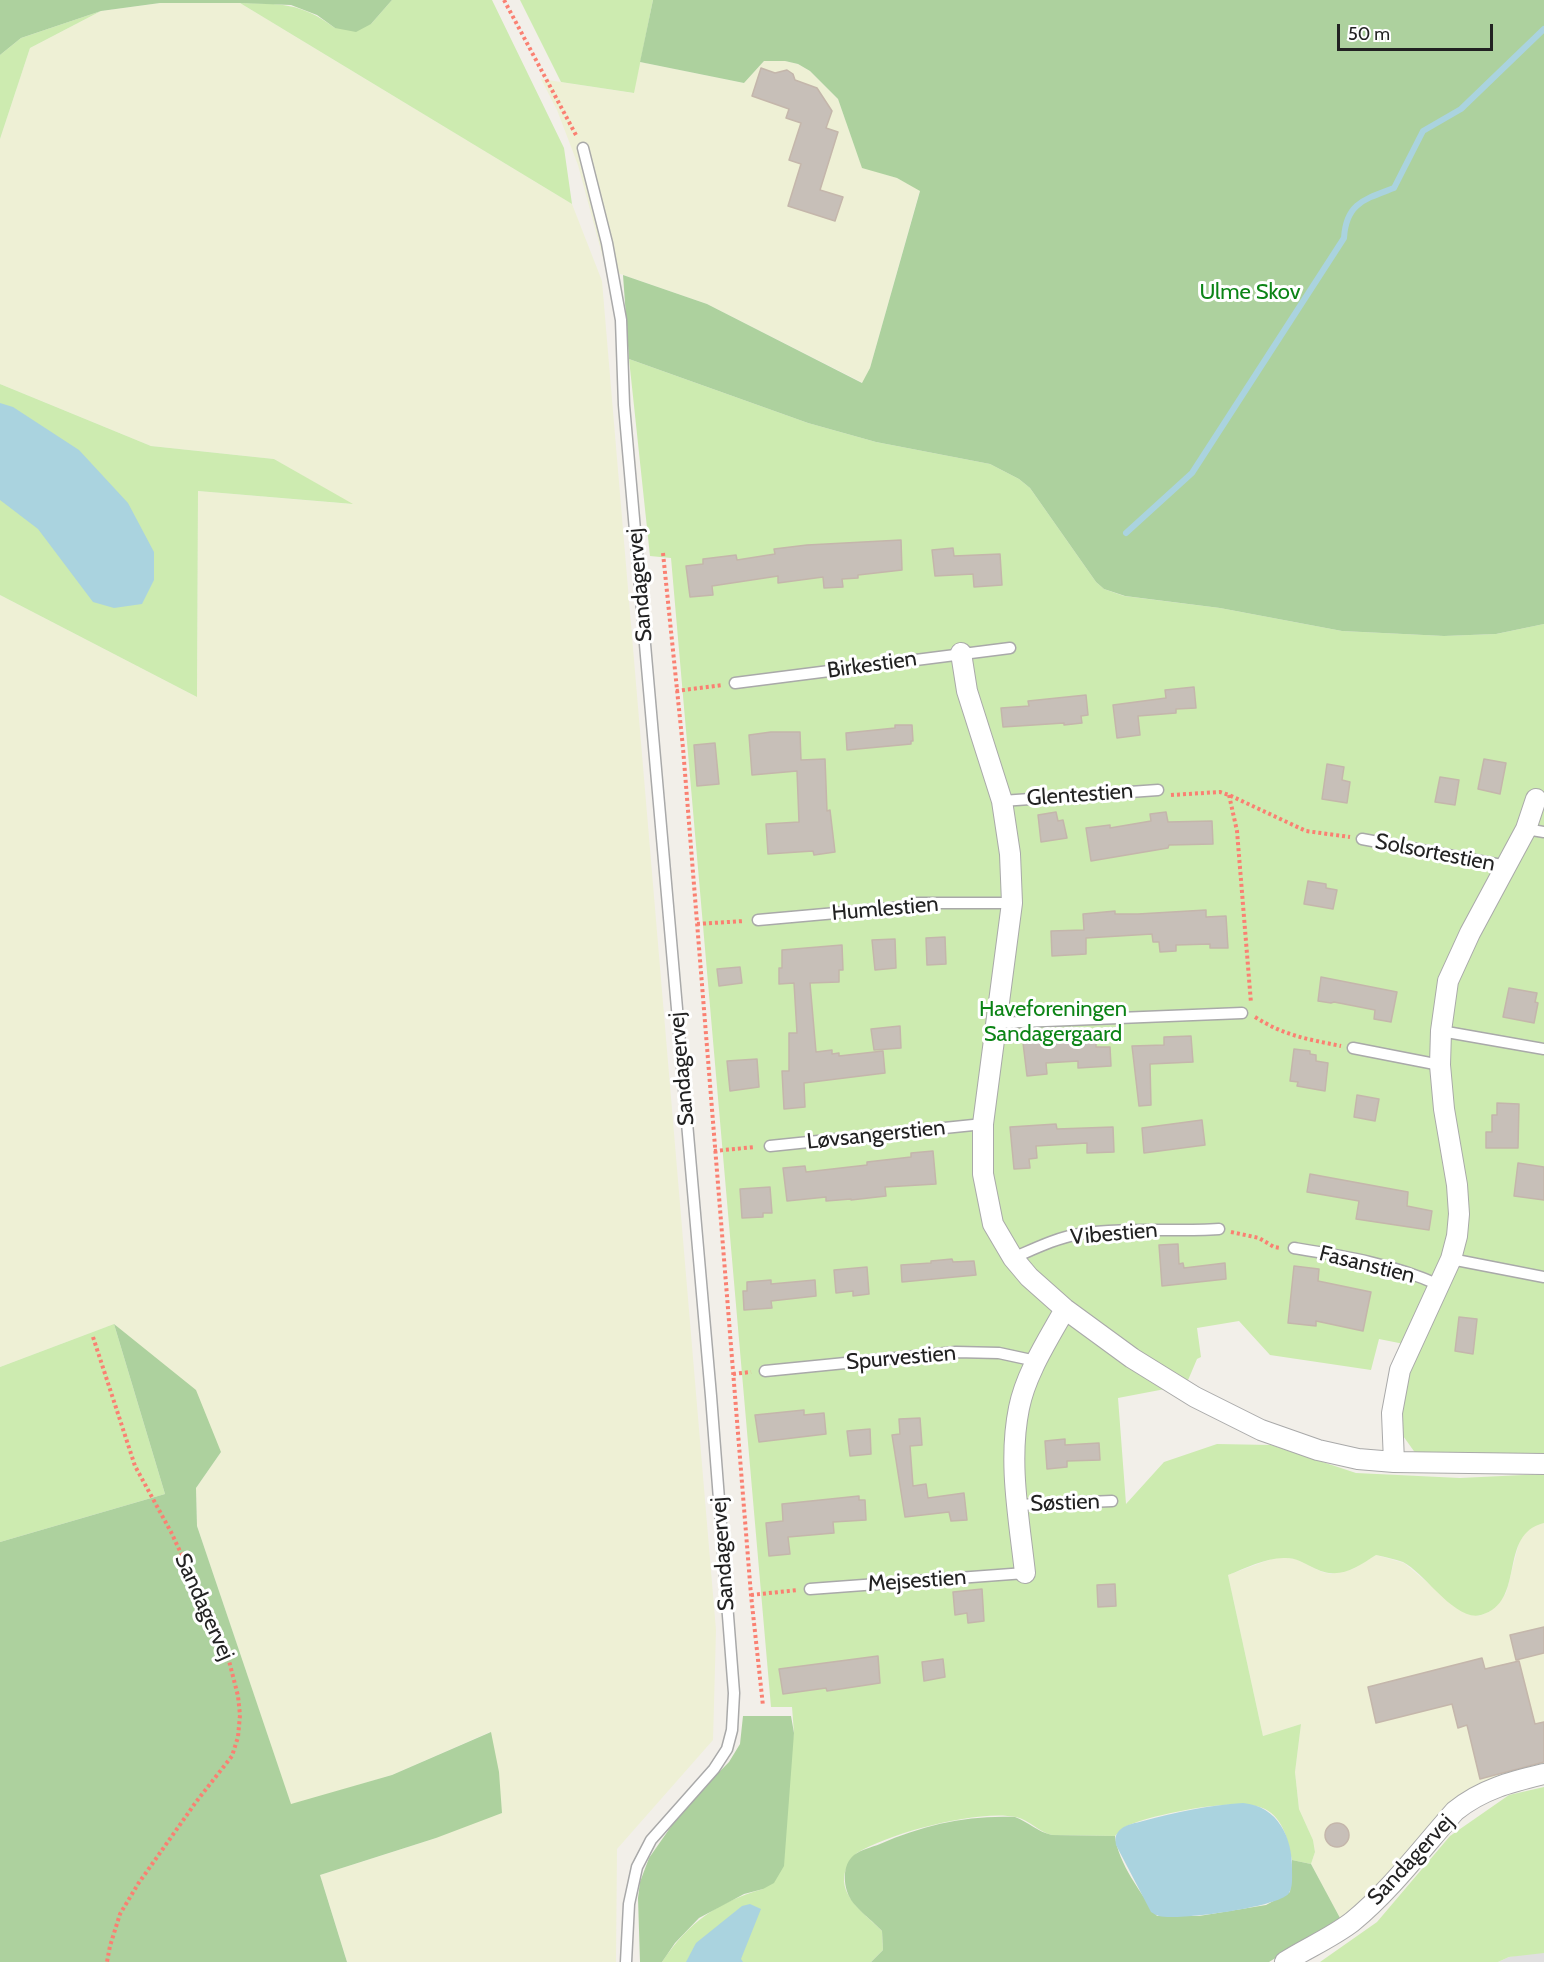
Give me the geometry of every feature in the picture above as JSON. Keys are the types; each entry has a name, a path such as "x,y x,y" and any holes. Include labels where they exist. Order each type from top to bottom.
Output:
{"street":[{"path":"961,653 967,691 1002,801 1010,854 1012,903 983,1124 983,1174 993,1224 1013,1258 1029,1277 1065,1309 1132,1358 1195,1397 1261,1430 1318,1450 1358,1460 1544,1464"},
{"path":"1394,1462 1392,1413 1400,1370 1451,1259 1457,1236 1459,1214 1457,1185 1444,1109 1440,1065 1441,1031 1448,981 1470,933 1507,866 1535,831 1536,799"},
{"path":"1025,1573 1013,1456 1019,1407 1036,1361 1065,1309"},
{"name":"Sandagervej","path":"1285,1962 1352,1921 1383,1893 1455,1811 1465,1803 1501,1784 1544,1774"}],"lane":[{"name":"Sandagervej","path":"583,148 606,243 621,320 625,416 708,1361 734,1693 732,1730 727,1749 714,1769 651,1840 637,1867 629,1904 626,1962"},
{"name":"Birkestien","path":"735,683 1010,648"},
{"name":"Glentestien","path":"1002,801 1158,790"},
{"name":"Solsortestien","path":"1362,839 1507,866"},
{"name":"Humlestien","path":"758,920 903,907 911,903 1012,903"},
{"path":"996,1023 1242,1013"},
{"path":"1441,1031 1544,1049"},
{"path":"1353,1048 1440,1065"},
{"name":"Løvsangerstien","path":"770,1146 983,1124"},
{"name":"Vibestien","path":"1013,1258 1054,1240 1079,1234 1164,1229 1182,1232 1219,1229"},
{"name":"Fasanstien","path":"1294,1248 1336,1255 1416,1274 1439,1285"},
{"path":"1451,1259 1544,1277"},
{"name":"Spurvestien","path":"765,1371 956,1352 999,1353 1036,1361"},
{"name":"Søstien","path":"1017,1505 1112,1501"},
{"name":"Mejsestien","path":"810,1589 1025,1573"}],"path":[{"path":"504,0 583,148"},
{"path":"663,553 697,924 751,1595 763,1706"},
{"path":"676,691 735,683"},
{"path":"1158,790 1158,795 1220,792 1306,831 1362,839"},
{"path":"1229,795 1237,831 1252,1015 1293,1036 1353,1048"},
{"path":"697,924 758,920"},
{"path":"714,1151 770,1146"},
{"path":"1219,1229 1259,1238 1275,1247 1294,1248"},
{"name":"Sandagervej","path":"93,1336 135,1466 167,1523 226,1649 238,1696 240,1715 238,1737 232,1756 138,1884 120,1914 107,1962"},
{"path":"751,1595 810,1589"}],"shaded area":[{"path":"1544,1953 1544,1962 1498,1962 1509,1957"}],"green space":[{"path":"0,0 392,0 371,24 356,32 335,28 317,15 291,5 160,3 101,11 21,38 0,55"},
{"path":"392,0 492,0 564,148 572,204 240,3 290,6 311,13 335,28 371,24"},
{"path":"520,0 653,0 634,93 561,82"},
{"name":"Ulme Skov","path":"653,0 1544,0 1544,624 1496,634 1444,636 1342,631 1220,608 1125,596 1104,589 1096,582 1030,488 1019,479 990,464 876,442 808,423 629,359 623,275 707,304 862,383 870,368 920,191 897,178 862,168 838,99 810,71 798,64 785,61 764,61 744,83 640,62"},
{"path":"160,3 240,3 572,204 602,281 716,1630 713,1740 617,1849 616,1962 347,1962 320,1875 436,1838 490,1732 392,1775 291,1805 197,1526 196,1488 221,1452 114,1324 0,1367 0,595 197,697 198,491 351,504 274,459 151,446 0,384 0,139 30,48 101,11"},
{"path":"101,11 30,48 0,139 0,55 21,38"},
{"path":"764,61 785,61 798,64 810,71 838,99 862,167 897,178 920,190 870,368 863,383 707,304 606,269 578,165 557,110 541,79 633,93 640,62 744,83"},
{"name":"Haveforeningen Sandagergaard","path":"629,359 808,423 876,442 990,464 1019,479 1030,488 1096,582 1104,589 1124,596 1220,608 1342,631 1444,636 1496,634 1544,624 1544,1459 1416,1454 1401,1433 1404,1388 1419,1347 1379,1339 1371,1370 1270,1355 1239,1321 1197,1328 1201,1357 1197,1359 1186,1385 1118,1398 1126,1504 1164,1462 1217,1444 1271,1445 1356,1473 1460,1478 1544,1474 1544,1523 1530,1530 1521,1540 1504,1597 1495,1608 1481,1615 1471,1615 1450,1604 1403,1562 1376,1555 1346,1572 1330,1573 1297,1560 1279,1558 1249,1566 1228,1575 1263,1736 1301,1724 1295,1772 1299,1809 1313,1840 1315,1852 1311,1864 1292,1860 1284,1831 1277,1819 1265,1809 1253,1806 1218,1805 1158,1816 1129,1825 1115,1836 1052,1835 1016,1817 980,1816 935,1824 890,1838 857,1853 850,1862 845,1872 846,1890 856,1905 882,1931 883,1950 871,1962 662,1962 672,1948 705,1915 732,1900 763,1889 794,1733 792,1707 771,1707 671,558 650,556"},
{"path":"0,384 151,446 274,459 353,504 198,491 197,697 0,595"},
{"path":"114,1324 165,1494 0,1542 0,1367"},
{"path":"114,1324 196,1390 221,1452 196,1488 197,1526 291,1804 392,1775 491,1732 499,1772 502,1813 436,1838 320,1875 347,1962 0,1962 0,1542 165,1494"},
{"path":"1544,1523 1544,1770 1494,1782 1342,1922 1311,1864 1315,1852 1313,1840 1299,1809 1295,1772 1301,1724 1263,1736 1228,1575 1274,1558 1296,1559 1331,1574 1353,1569 1376,1555 1404,1563 1459,1609 1479,1616 1490,1611 1506,1593 1520,1539 1534,1525"},
{"path":"743,1716 791,1716 794,1733 784,1866 774,1883 763,1889 744,1894 699,1918 675,1943 662,1962 640,1962 638,1898 640,1882 649,1858 684,1808 729,1762 740,1744"},
{"path":"1544,1787 1544,1953 1509,1957 1498,1962 1320,1962 1377,1922 1450,1836 1509,1795"},
{"path":"1015,1817 1052,1835 1115,1836 1126,1867 1157,1916 1199,1916 1266,1905 1290,1892 1292,1860 1311,1864 1340,1918 1269,1962 871,1962 883,1950 882,1931 850,1898 845,1881 847,1864 850,1859 863,1850 913,1831 963,1820"}],"water":[{"path":"0,403 13,407 79,450 128,503 154,552 154,580 142,604 114,608 93,602 38,529 0,500"},
{"path":"1243,1803 1266,1810 1281,1826 1290,1846 1292,1858 1292,1882 1289,1893 1268,1903 1227,1912 1169,1917 1151,1912 1116,1845 1116,1836 1119,1831 1132,1824 1180,1812"},
{"path":"750,1904 761,1909 741,1959 743,1962 686,1962 696,1943 742,1906"}],"building":[{"path":"761,68 775,73 787,70 793,74 795,80 817,88 832,111 826,128 838,132 820,190 843,197 835,221 788,206 801,164 789,160 801,123 786,118 789,109 752,96"},
{"path":"901,540 902,570 842,579 843,587 824,588 823,577 778,583 778,576 712,586 713,595 690,597 686,566 703,564 703,559 736,555 737,560 775,554 774,549"},
{"path":"953,548 954,556 1000,554 1002,585 974,587 973,574 935,576 932,550"},
{"path":"1194,687 1196,708 1176,709 1176,713 1138,716 1140,735 1117,738 1113,705 1166,698 1165,690"},
{"path":"1086,695 1088,715 1081,716 1082,723 1003,727 1001,708 1029,706 1028,701"},
{"path":"895,725 912,725 913,741 911,744 847,750 846,733 895,728"},
{"path":"800,732 801,760 825,759 827,811 830,810 835,852 814,855 813,851 768,854 766,824 799,822 797,771 752,775 749,735"},
{"path":"715,743 719,784 697,786 694,745"},
{"path":"1484,759 1506,763 1500,794 1478,789"},
{"path":"1327,764 1344,767 1342,780 1350,782 1347,803 1322,799"},
{"path":"1440,777 1459,780 1455,805 1435,802"},
{"path":"1056,812 1058,821 1063,820 1067,838 1041,842 1038,815"},
{"path":"1166,812 1168,822 1212,821 1213,844 1169,845 1168,848 1091,861 1086,828 1110,825 1110,828 1151,821 1150,814"},
{"path":"1308,881 1326,884 1326,888 1337,890 1333,909 1304,904"},
{"path":"1206,910 1206,917 1226,916 1228,948 1210,948 1210,944 1176,945 1176,951 1160,952 1159,942 1153,942 1152,934 1086,938 1086,954 1052,956 1051,931 1084,930 1083,914 1115,911 1115,914 1138,914"},
{"path":"945,937 946,964 927,965 926,938"},
{"path":"895,939 896,968 875,970 872,940"},
{"path":"842,945 843,970 839,970 839,982 810,983 816,1052 832,1050 832,1054 839,1053 839,1056 883,1051 885,1073 804,1083 805,1107 784,1109 782,1071 789,1071 789,1033 797,1033 794,983 779,984 782,950"},
{"path":"740,967 742,983 719,986 717,969"},
{"path":"1321,977 1397,992 1391,1022 1374,1019 1375,1010 1318,1001"},
{"path":"1509,988 1537,993 1535,1002 1538,1003 1534,1023 1503,1017"},
{"path":"900,1026 901,1048 874,1050 871,1029"},
{"path":"1191,1036 1193,1062 1150,1064 1151,1105 1139,1106 1132,1046 1164,1045 1164,1037"},
{"path":"1096,1040 1096,1047 1110,1047 1111,1066 1078,1068 1078,1061 1046,1063 1047,1074 1027,1076 1023,1043 1043,1041 1044,1044"},
{"path":"1294,1049 1310,1051 1310,1054 1316,1055 1316,1061 1328,1063 1325,1091 1297,1086 1298,1082 1290,1081"},
{"path":"757,1059 759,1087 730,1091 727,1061"},
{"path":"1357,1095 1379,1099 1375,1121 1354,1117"},
{"path":"1497,1103 1519,1104 1518,1148 1486,1148 1486,1132 1492,1132 1492,1115 1497,1115"},
{"path":"1202,1120 1205,1145 1144,1153 1142,1128"},
{"path":"1056,1124 1057,1129 1113,1127 1114,1152 1087,1153 1087,1143 1036,1146 1037,1158 1029,1159 1030,1168 1014,1169 1010,1127"},
{"path":"933,1151 936,1184 885,1187 886,1196 851,1200 826,1201 826,1197 787,1201 783,1168 805,1166 806,1172 867,1165 867,1162 911,1157 911,1153"},
{"path":"1518,1163 1544,1167 1544,1200 1514,1196"},
{"path":"1310,1174 1408,1192 1407,1206 1432,1211 1429,1230 1356,1219 1359,1201 1307,1192"},
{"path":"770,1187 772,1213 763,1213 763,1217 742,1218 740,1189"},
{"path":"1178,1244 1179,1264 1183,1263 1184,1268 1225,1263 1226,1279 1162,1286 1159,1245"},
{"path":"952,1259 953,1262 974,1261 976,1275 902,1282 901,1265"},
{"path":"1294,1266 1319,1269 1318,1281 1371,1292 1363,1331 1316,1321 1316,1326 1288,1323"},
{"path":"867,1267 869,1294 853,1296 853,1291 836,1293 834,1270"},
{"path":"771,1280 771,1284 815,1280 816,1296 771,1301 772,1308 744,1310 743,1291 747,1291 747,1282"},
{"path":"1459,1317 1477,1319 1473,1354 1455,1351"},
{"path":"804,1410 804,1415 824,1413 826,1434 759,1442 755,1415"},
{"path":"920,1418 922,1445 910,1446 913,1486 926,1484 928,1498 964,1493 967,1520 951,1521 949,1512 905,1517 892,1435 900,1434 899,1419"},
{"path":"870,1429 871,1454 850,1456 847,1431"},
{"path":"1065,1439 1065,1445 1099,1443 1100,1460 1067,1461 1067,1467 1047,1469 1045,1441"},
{"path":"859,1496 859,1500 865,1500 866,1520 833,1522 834,1533 788,1537 790,1554 769,1556 766,1523 783,1521 782,1504"},
{"path":"1115,1584 1116,1606 1098,1607 1097,1585"},
{"path":"982,1589 984,1621 968,1623 967,1613 955,1615 953,1592"},
{"path":"1544,1627 1544,1653 1516,1660 1510,1635"},
{"path":"878,1656 880,1683 827,1691 826,1688 783,1694 779,1669"},
{"path":"1482,1658 1485,1669 1519,1661 1535,1724 1544,1722 1544,1762 1480,1779 1467,1725 1458,1728 1452,1704 1376,1723 1368,1687"},
{"path":"943,1659 945,1677 924,1681 922,1662"},
{"path":"1337,1823 1342,1824 1348,1830 1348,1840 1342,1846 1337,1847 1332,1846 1326,1840 1325,1835 1326,1830 1332,1824"}],"waterway":[{"path":"1126,533 1192,473 1344,238 1353,210 1366,199 1394,188 1423,131 1461,109 1544,29"}]}
